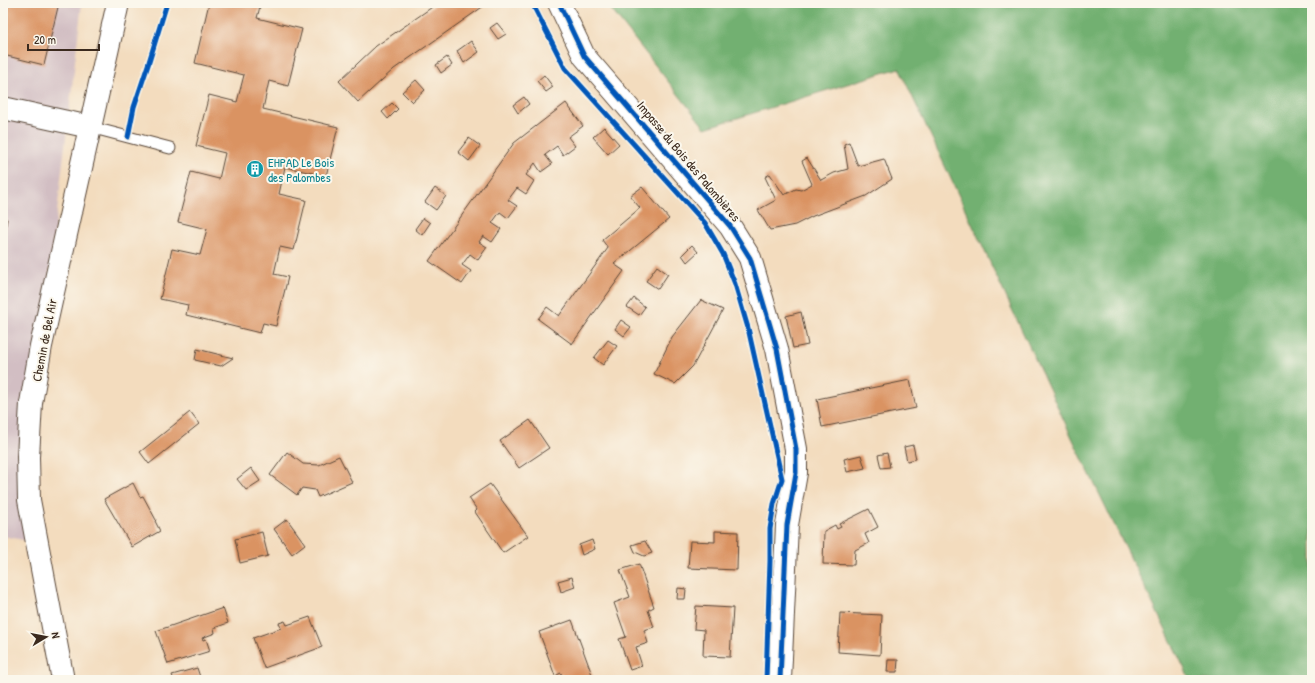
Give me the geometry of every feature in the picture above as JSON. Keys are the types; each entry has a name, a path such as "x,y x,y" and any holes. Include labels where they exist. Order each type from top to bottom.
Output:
{"street":[{"name":"Chemin de Bel Air","path":"63,680 29,500 28,457 31,403 41,346 118,3"},
{"name":"Impasse du Bois des Palombières","path":"559,3 584,56 730,226 750,258 776,349 796,449 796,473 787,525 780,680"},
{"path":"3,108 90,127"}],"lane":[{"path":"90,127 170,148"}],"shaded area":[{"path":"3,3 82,3 41,346 28,541 3,536"}],"green space":[{"path":"606,3 1312,3 1312,680 1190,680 1075,444 899,68 705,128"}],"building":[{"path":"5,3 59,3 44,65 3,55 3,11"},
{"name":"EHPAD Le Bois des Palombes","path":"209,3 261,3 257,18 302,29 288,86 269,81 263,109 338,127 326,176 285,167 279,194 306,200 294,250 280,247 274,274 288,277 276,326 263,323 260,333 186,315 188,305 160,299 172,249 200,255 207,229 178,222 191,172 219,179 225,153 196,146 209,95 237,102 244,75 195,63"},
{"path":"438,3 488,3 394,69 358,102 339,81 376,46"},
{"path":"497,23 506,34 498,39 490,28"},
{"path":"471,41 479,52 464,63 457,51"},
{"path":"447,57 452,65 441,73 436,65"},
{"path":"544,75 553,87 546,92 537,81"},
{"path":"416,80 425,90 412,102 402,92"},
{"path":"524,97 529,104 518,113 513,105"},
{"path":"392,103 398,109 388,119 382,112"},
{"path":"566,103 583,126 568,137 575,146 563,155 557,146 545,155 552,164 541,172 535,163 526,175 534,181 526,194 517,188 508,200 517,206 508,218 500,212 492,223 501,229 492,242 483,236 479,242 487,247 478,260 470,254 462,265 471,271 462,284 429,261 514,143"},
{"path":"604,127 619,144 608,154 593,137"},
{"path":"469,138 480,146 469,161 458,152"},
{"path":"849,142 858,166 884,159 892,179 866,196 813,216 795,225 770,230 758,210 776,200 765,177 770,174 784,195 796,189 801,190 812,184 802,161 807,158 821,180 834,173 848,169 844,144"},
{"path":"642,187 669,219 614,264 624,271 572,344 538,319 547,307 559,316 608,248 602,240 640,208 630,196"},
{"path":"435,188 446,196 436,210 425,202"},
{"path":"3,218 7,219 4,238 3,238"},
{"path":"423,218 430,223 422,235 415,229"},
{"path":"692,245 698,252 687,262 682,255"},
{"path":"657,266 668,274 658,289 646,281"},
{"path":"634,298 645,307 639,315 627,307"},
{"path":"701,300 723,310 693,366 675,384 654,374 672,337"},
{"path":"801,312 808,345 793,348 786,316"},
{"path":"621,320 631,327 624,336 615,329"},
{"path":"608,340 617,346 603,365 594,358"},
{"path":"197,349 233,358 221,366 195,360"},
{"path":"910,380 916,408 822,427 817,399"},
{"path":"190,412 199,424 149,464 140,452"},
{"path":"530,420 549,448 519,468 500,441"},
{"path":"913,445 916,459 907,461 904,447"},
{"path":"287,452 303,464 319,465 339,456 352,482 318,497 315,490 302,488 297,495 270,475"},
{"path":"887,453 890,467 881,468 878,455"},
{"path":"861,455 865,468 847,472 844,459"},
{"path":"251,468 260,481 246,490 237,479"},
{"path":"133,483 140,497 143,496 156,520 155,521 160,531 132,547 104,499"},
{"path":"490,484 528,536 503,553 475,512 477,510 469,498"},
{"path":"869,509 878,527 865,534 869,543 855,550 854,565 823,564 824,531 835,525 837,529 841,527 839,524"},
{"path":"287,519 305,544 292,554 274,529"},
{"path":"715,531 738,532 737,570 688,568 690,541 715,542"},
{"path":"262,532 268,556 240,563 235,539"},
{"path":"592,540 595,549 582,555 579,545"},
{"path":"645,541 652,553 644,556 635,552 632,545"},
{"path":"639,564 654,607 648,610 654,627 644,630 648,643 636,647 642,666 630,670 619,639 626,637 614,603 630,597 620,570"},
{"path":"572,577 575,587 561,592 558,581"},
{"path":"678,588 686,589 685,599 677,599"},
{"path":"696,606 733,608 730,657 703,656 704,630 694,629"},
{"path":"223,608 228,623 214,628 215,633 202,638 203,640 206,639 210,651 168,664 156,631"},
{"path":"840,613 882,615 880,655 838,652"},
{"path":"310,617 322,647 264,668 253,638 281,628 279,623 285,621 287,625"},
{"path":"572,620 594,680 564,680 561,673 555,676 539,632"},
{"path":"888,660 898,660 897,672 887,672"},
{"path":"197,668 201,680 174,680 172,675"}],"cycle path":[{"path":"128,137 134,107 167,3"},
{"path":"532,3 565,68 705,223 723,254 735,284 748,328 782,479 774,504 770,529 766,680"},
{"path":"559,3 584,56 730,226 750,258 777,349 796,449 796,473 787,525 780,680"}],"place":[{"name":"EHPAD Le Bois des Palombes","path":"255,169"}]}
